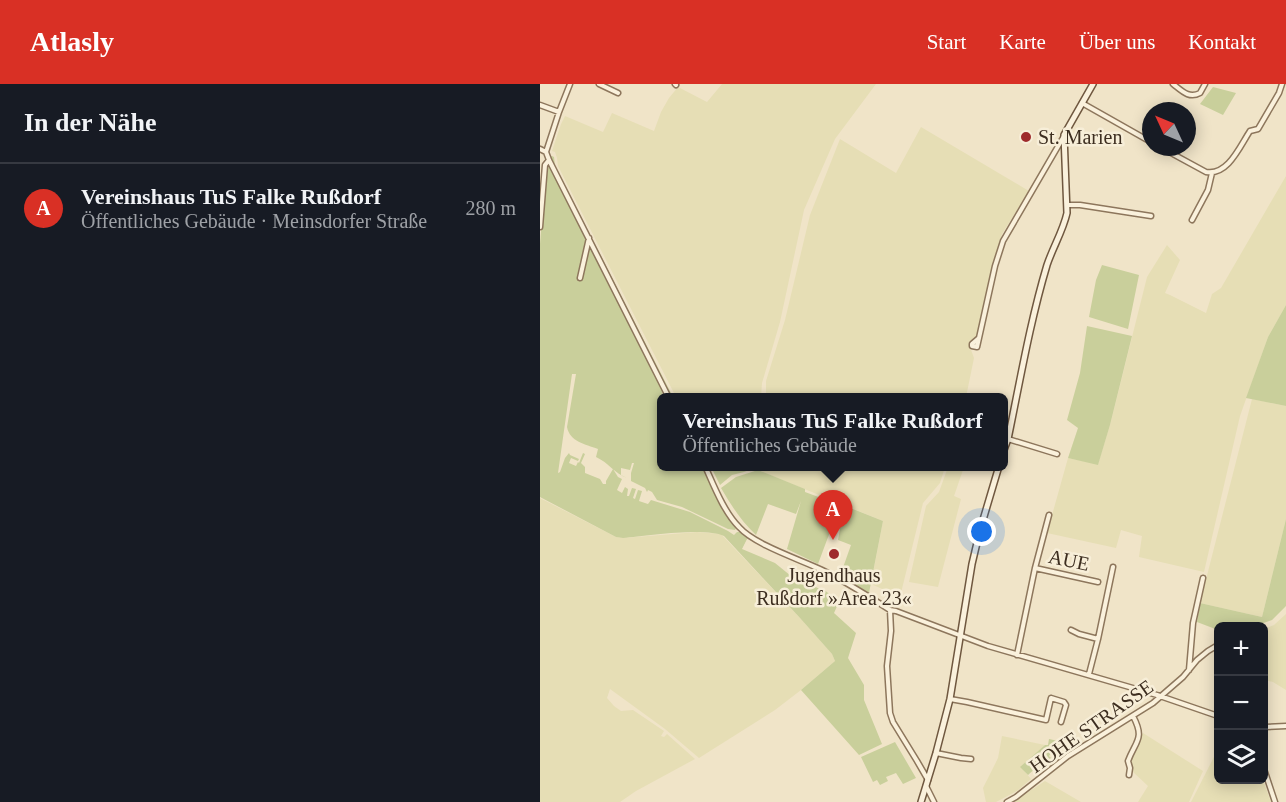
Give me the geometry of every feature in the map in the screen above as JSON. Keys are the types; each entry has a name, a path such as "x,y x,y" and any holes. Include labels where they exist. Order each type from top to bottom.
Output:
{"main road":[{"path":"1008,439 1039,295 1048,262 1065,225 1068,205 1064,135 1093,84"},
{"path":"921,802 950,699 972,564 998,471"}],"street":[{"path":"546,152 570,84"},
{"path":"599,84 618,93"},
{"path":"1173,84 1186,95 1191,96 1200,93 1204,84"},
{"path":"1177,156 1206,172 1212,173 1227,165 1250,131 1258,129 1282,84"},
{"path":"1082,103 1142,137"},
{"path":"540,105 559,112"},
{"path":"979,338 1003,241 1064,135"},
{"path":"540,148 546,152 666,393"},
{"path":"540,227 545,165 549,160"},
{"path":"1192,220 1208,190 1212,173"},
{"path":"1068,205 1151,216"},
{"path":"580,279 589,238"},
{"path":"1008,439 1057,454"},
{"path":"708,471 735,524 744,533 832,575 890,610 1017,655 1089,674 1214,715"},
{"path":"1017,655 1035,568 1050,515"},
{"path":"1089,674 1113,567"},
{"name":"AUE","path":"1035,568 1098,582"},
{"path":"1189,670 1193,623 1203,578"},
{"path":"890,610 891,631 887,666 892,722 917,761 934,802"},
{"path":"1071,630 1098,639"},
{"name":"HOHE STRASSE","path":"1007,802 1068,756 1161,696 1183,677 1197,660 1214,647"},
{"path":"950,699 1046,720 1051,699 1064,702 1066,705 1061,722"},
{"path":"1129,775 1128,761 1139,735 1133,716"},
{"path":"1268,727 1286,726"},
{"path":"1131,740 1139,735"},
{"path":"936,753 971,759"},
{"path":"1268,783 1275,802"}],"shaded area":[{"path":"722,84 876,84 835,139 804,210 780,322 762,383 761,393 674,393 558,166 555,152 552,151 565,116 603,132 612,113 654,131 661,112 678,87 707,102"},
{"path":"921,127 1029,191 1002,234 977,336 970,347 974,358 967,393 766,393 766,381 785,320 810,215 840,139 896,173"},
{"path":"1286,176 1286,305 1268,337 1240,416 1204,572 1139,557 1142,536 1121,530 1116,548 1047,533 1068,458 1098,464 1147,277 1167,245 1180,260 1165,293 1206,313 1212,294 1221,288"},
{"path":"1252,399 1286,406 1286,519 1262,617 1200,603"},
{"path":"760,471 944,471 940,483 923,503 900,597 871,584 883,521"},
{"path":"947,471 963,471 954,496 961,499 938,587 909,582 926,506 939,492"},
{"path":"540,498 616,537 697,532 721,534 800,618 832,654 835,661 775,710 699,758 665,729 610,689 607,698 614,706 621,711 633,710 664,731 661,736 664,737 667,734 695,759 620,802 540,802"},
{"path":"1286,614 1286,690 1268,681 1268,627"},
{"path":"1143,733 1203,771 1189,802 1138,802 1148,786 1132,771 1129,760"},
{"path":"1002,736 1045,745 1021,767 1031,779 1017,791 996,802 986,802 983,788 998,758"},
{"path":"1214,757 1214,784 1264,784 1271,802 1191,802"},
{"path":"1045,781 1081,802 1013,802"}],"green space":[{"path":"1213,87 1236,93 1223,115 1200,104"},
{"path":"549,157 554,157 555,166 671,393 669,393"},
{"path":"548,164 588,239 604,276 664,391 657,393 657,471 704,471 736,528 735,530 728,529 682,507 657,500 652,492 648,490 647,492 645,488 631,481 634,463 630,470 621,468 621,475 613,469 622,479 617,490 622,493 625,487 628,489 627,496 629,496 632,488 636,489 633,498 635,499 638,490 642,491 639,501 648,504 651,500 690,512 734,535 740,532 748,537 742,549 775,563 791,576 822,588 839,602 834,613 856,633 848,658 864,685 864,700 882,744 859,755 801,690 835,661 832,654 724,536 715,533 690,532 616,537 540,497 540,244 546,165","holes":["572,374 576,374 567,427 571,436 579,442 598,449 596,457 613,469 606,484 603,484 600,479 585,473 585,467 581,463 585,454 583,453 576,466 569,463 571,458 578,461 579,459 569,453 558,473"]},
{"path":"1102,265 1139,275 1128,329 1089,317 1096,280"},
{"path":"1286,305 1286,406 1246,398 1268,337"},
{"path":"1087,326 1132,336 1098,465 1068,458 1078,428 1067,420 1080,373"},
{"path":"713,471 747,471 732,475 720,485"},
{"path":"760,471 805,489 805,492 840,505 818,564 787,549 801,501 796,514 768,504 756,535 741,518 721,488 736,477"},
{"path":"843,505 883,521 869,593 840,576 851,545 838,540 840,529 835,527"},
{"path":"1286,519 1286,606 1272,620 1266,622 1214,622 1214,628 1197,622 1200,603 1262,617"},
{"path":"1049,739 1063,742 1061,748 1054,754 1051,753 1049,756 1051,758 1028,775 1020,767 1045,745 1048,745"},
{"path":"895,742 916,778 903,784 896,773 886,777 888,781 880,785 877,780 873,782 861,757"}],"place":[{"name":"St. Marien","path":"1026,137"},
{"name":"Vereinshaus TuS Falke Rußdorf","path":"833,540"},
{"name":"Jugendhaus Rußdorf »Area 23«","path":"834,554"}]}
